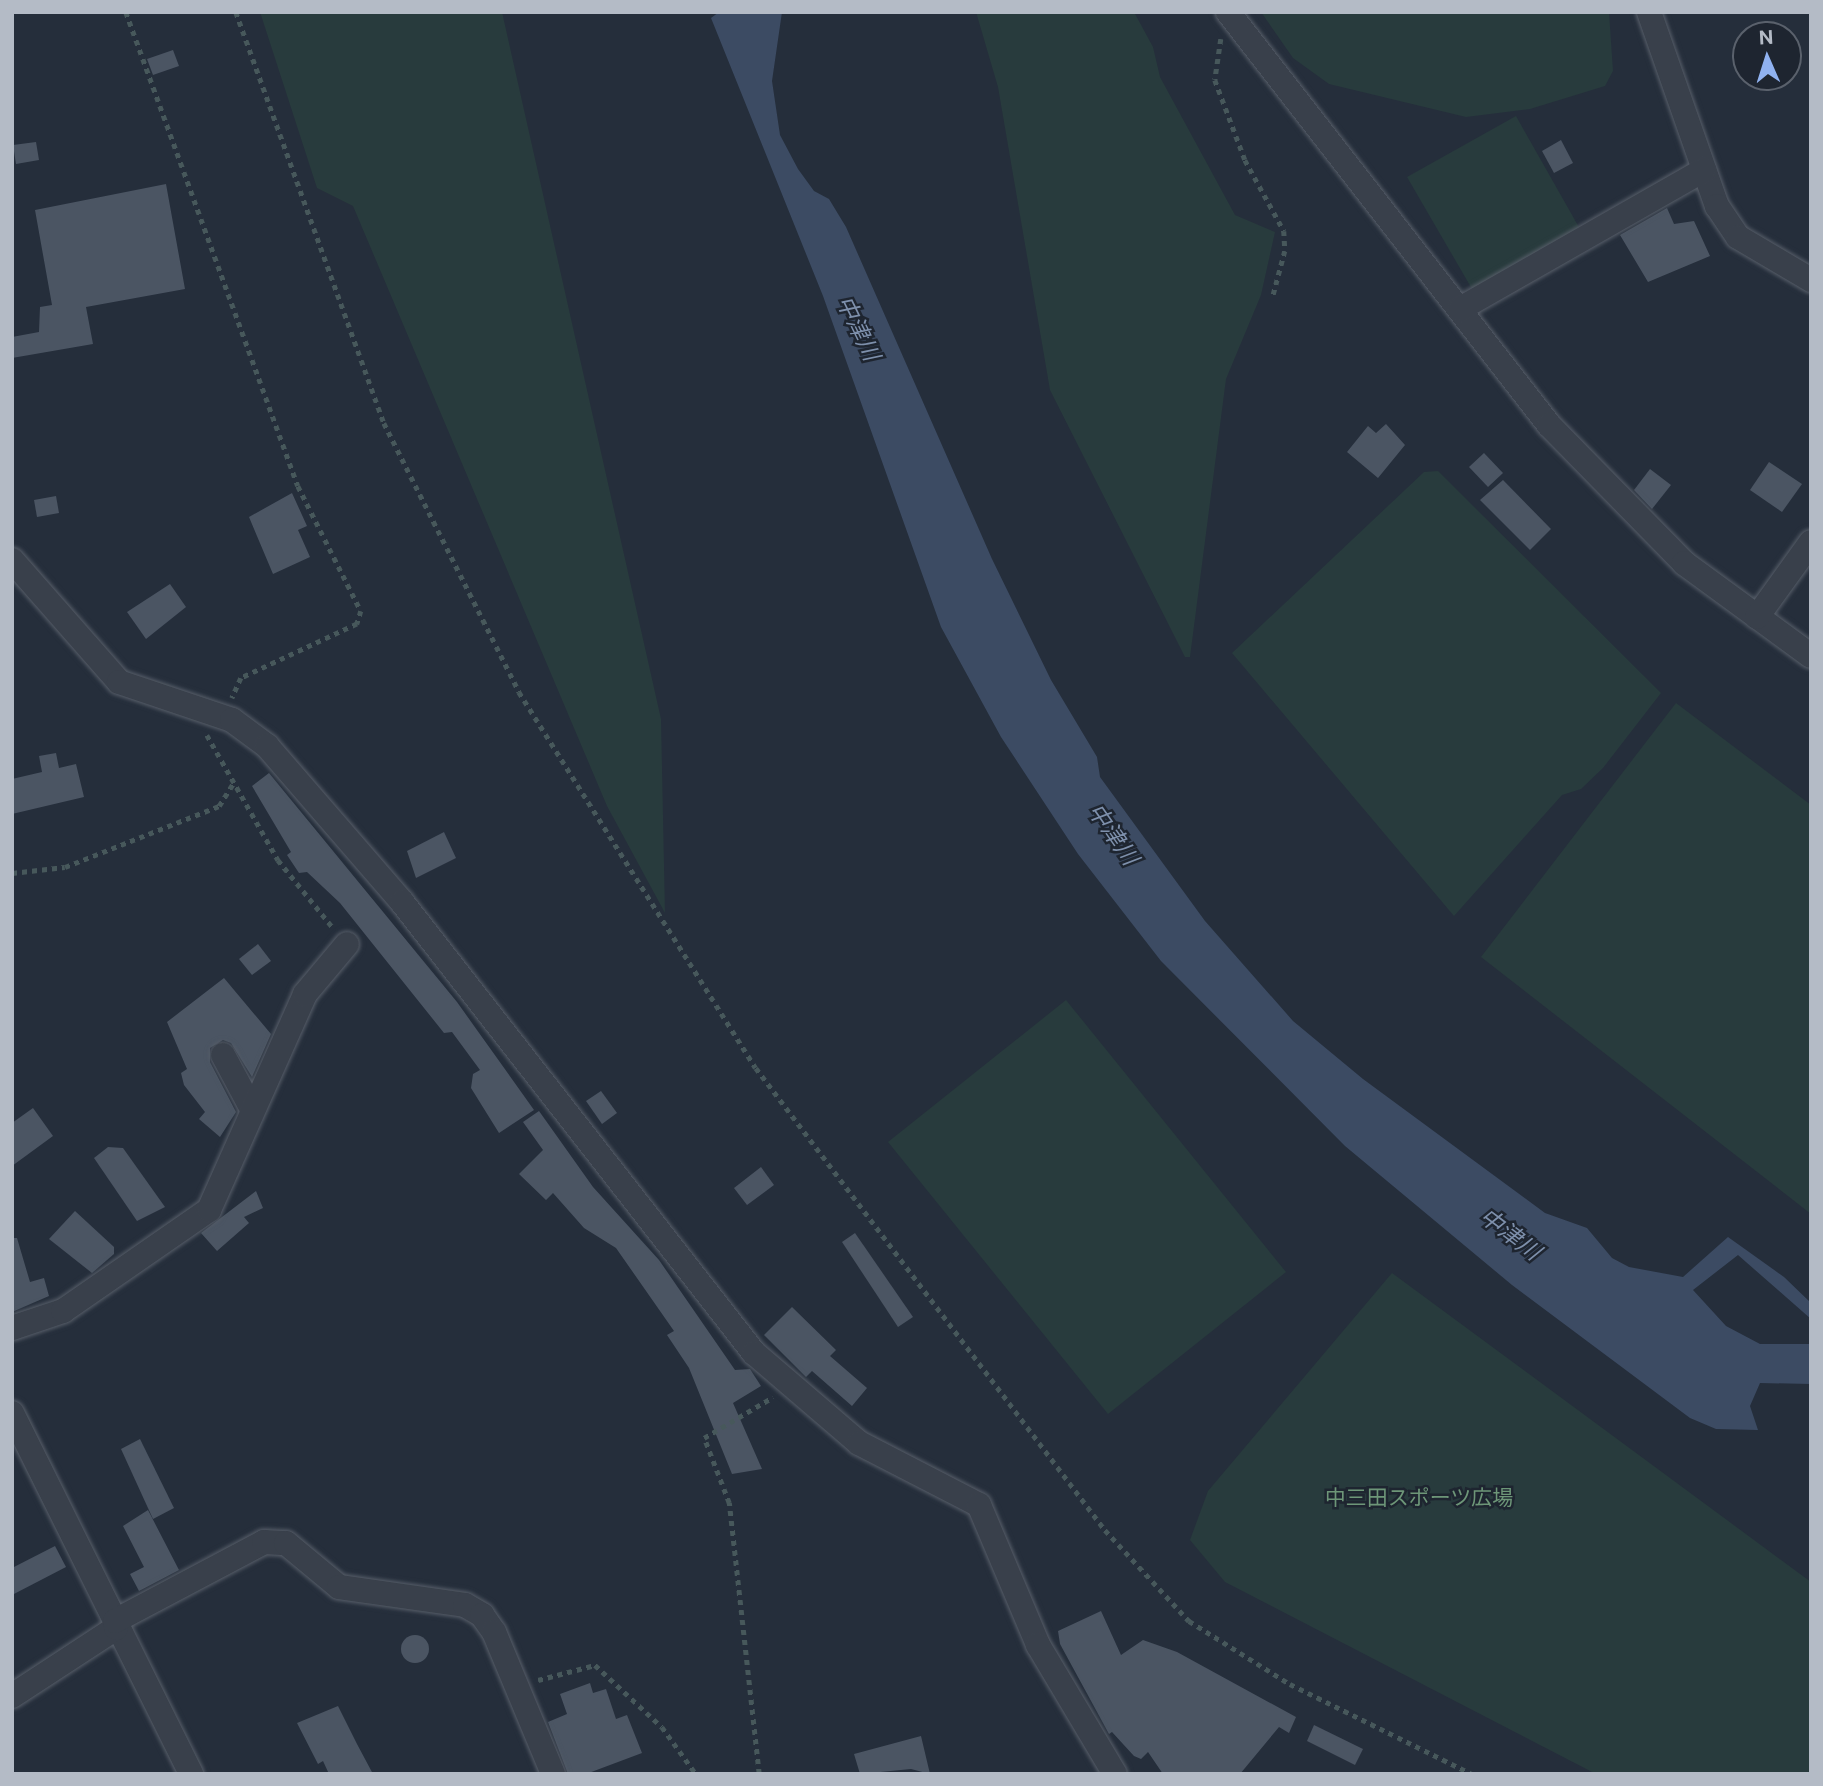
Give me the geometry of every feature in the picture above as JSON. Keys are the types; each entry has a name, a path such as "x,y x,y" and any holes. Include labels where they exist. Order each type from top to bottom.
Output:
{"street":[{"path":"1649,12 1717,206 1738,237 1811,280"},
{"path":"1231,17 1460,309 1592,471 1684,563 1811,656"},
{"path":"1460,309 1704,170"},
{"path":"1756,617 1811,542"},
{"path":"12,560 119,682 232,720 267,746 401,902 754,1353 859,1443 979,1505 1038,1645 1115,1774"},
{"path":"12,1328 63,1311 209,1210 305,993 347,944"},
{"path":"223,1055 252,1109"},
{"path":"12,1413 116,1628 191,1774"},
{"path":"116,1628 115,1620 264,1542 286,1543 339,1587 464,1605 482,1615 517,1686 553,1774"},
{"path":"12,1696 116,1628"}],"path":[{"path":"126,12 298,486 361,611 357,624 236,681 232,720"},
{"path":"236,12 384,423 519,692 756,1068 1097,1520 1189,1621 1290,1684 1472,1774"},
{"path":"1231,17 1215,50 1215,80 1245,159 1284,231 1285,251 1273,296"},
{"path":"191,706 278,860 347,944"},
{"path":"12,873 65,867 219,806 234,782"},
{"path":"759,1774 729,1503 704,1438 793,1386"},
{"path":"517,1686 595,1665 662,1727 696,1774"}],"green space":[{"path":"260,12 502,12 661,719 665,913 607,806 353,206 317,188"},
{"path":"976,12 1134,12 1153,47 1160,77 1235,215 1275,232 1261,295 1226,379 1190,657 1185,657 1050,390 998,87"},
{"path":"1261,12 1609,12 1613,71 1605,86 1530,109 1466,117 1329,84 1293,58"},
{"path":"1516,116 1580,229 1472,289 1407,177"},
{"path":"1438,471 1661,693 1603,768 1581,789 1562,795 1454,916 1232,653 1424,472"},
{"path":"1676,703 1811,805 1811,1214 1481,957"},
{"path":"1066,1000 1286,1272 1108,1414 888,1142"},
{"name":"中三田スポーツ広場","path":"1392,1273 1811,1582 1811,1774 1596,1774 1225,1582 1190,1540 1208,1491"}],"water":[{"name":"中津川","path":"719,12 782,12 772,81 780,135 798,169 814,191 829,199 846,227 992,559 1051,680 1097,757 1100,777 1205,921 1293,1021 1363,1079 1545,1213 1587,1228 1612,1258 1629,1267 1683,1277 1728,1237 1784,1277 1811,1303 1811,1319 1738,1255 1693,1290 1726,1326 1760,1344 1811,1344 1811,1384 1760,1383 1750,1406 1758,1430 1716,1429 1690,1418 1512,1285 1345,1146 1161,961 1078,854 1001,737 941,627 823,296 711,18"}],"building":[{"path":"173,50 179,66 153,75 147,59"},
{"path":"1561,140 1573,163 1554,173 1542,151"},
{"path":"36,142 39,160 16,164 13,145"},
{"path":"166,184 185,289 86,307 93,344 12,358 12,337 39,332 40,307 52,305 35,210"},
{"path":"1667,208 1674,224 1694,221 1710,256 1648,282 1620,235"},
{"path":"1386,424 1405,445 1378,478 1347,452 1368,426 1376,433"},
{"path":"1484,453 1503,473 1488,487 1469,467"},
{"path":"1769,462 1802,484 1782,512 1750,490"},
{"path":"1650,469 1671,485 1652,509 1634,490"},
{"path":"1503,480 1551,529 1530,550 1480,500"},
{"path":"292,493 307,526 298,530 310,557 273,574 249,517"},
{"path":"56,496 59,513 37,517 34,500"},
{"path":"170,584 186,607 146,639 127,612"},
{"path":"56,753 59,768 76,764 84,797 12,814 12,779 42,772 39,756"},
{"path":"269,773 457,1002 534,1110 499,1133 471,1088 473,1074 480,1070 452,1032 444,1033 340,903 307,872 299,873 287,855 291,852 252,786"},
{"path":"444,832 456,858 416,878 407,851"},
{"path":"258,944 271,961 252,975 239,959"},
{"path":"224,978 271,1034 252,1077 231,1043 223,1040 210,1048 210,1062 236,1112 220,1137 199,1119 205,1112 184,1085 181,1073 187,1069 167,1022"},
{"path":"601,1091 617,1113 602,1124 586,1101"},
{"path":"33,1108 53,1136 12,1166 12,1123"},
{"path":"539,1111 593,1187 659,1260 735,1370 750,1369 761,1386 733,1403 762,1469 732,1474 689,1368 667,1335 674,1331 616,1248 584,1228 553,1193 546,1200 519,1174 543,1150 523,1122"},
{"path":"108,1147 123,1148 165,1207 137,1221 94,1158"},
{"path":"761,1167 774,1185 747,1205 734,1188"},
{"path":"256,1191 263,1208 244,1217 249,1223 217,1251 201,1233"},
{"path":"75,1211 114,1247 114,1254 92,1273 49,1239"},
{"path":"855,1233 913,1317 898,1327 842,1242"},
{"path":"12,1238 17,1238 30,1282 44,1278 49,1296 12,1312"},
{"path":"792,1307 836,1350 830,1356 867,1388 852,1406 812,1371 806,1377 764,1335"},
{"path":"140,1439 174,1508 153,1519 121,1449"},
{"path":"148,1510 179,1570 139,1591 130,1574 144,1567 123,1526"},
{"path":"55,1546 66,1567 12,1595 12,1568"},
{"path":"1101,1611 1121,1655 1143,1640 1177,1652 1296,1717 1289,1733 1279,1727 1240,1774 1163,1774 1148,1752 1141,1759 1134,1756 1112,1732 1109,1734 1060,1644 1058,1631"},
{"path":"415,1635 425,1639 429,1649 425,1659 415,1663 405,1659 401,1649 405,1639"},
{"path":"590,1683 593,1693 606,1689 616,1719 627,1715 642,1753 586,1774 568,1774 548,1722 567,1714 560,1694"},
{"path":"338,1706 373,1774 329,1774 323,1761 318,1764 297,1723"},
{"path":"1314,1725 1363,1749 1355,1765 1307,1741"},
{"path":"921,1736 930,1774 911,1769 860,1774 854,1754"}]}
